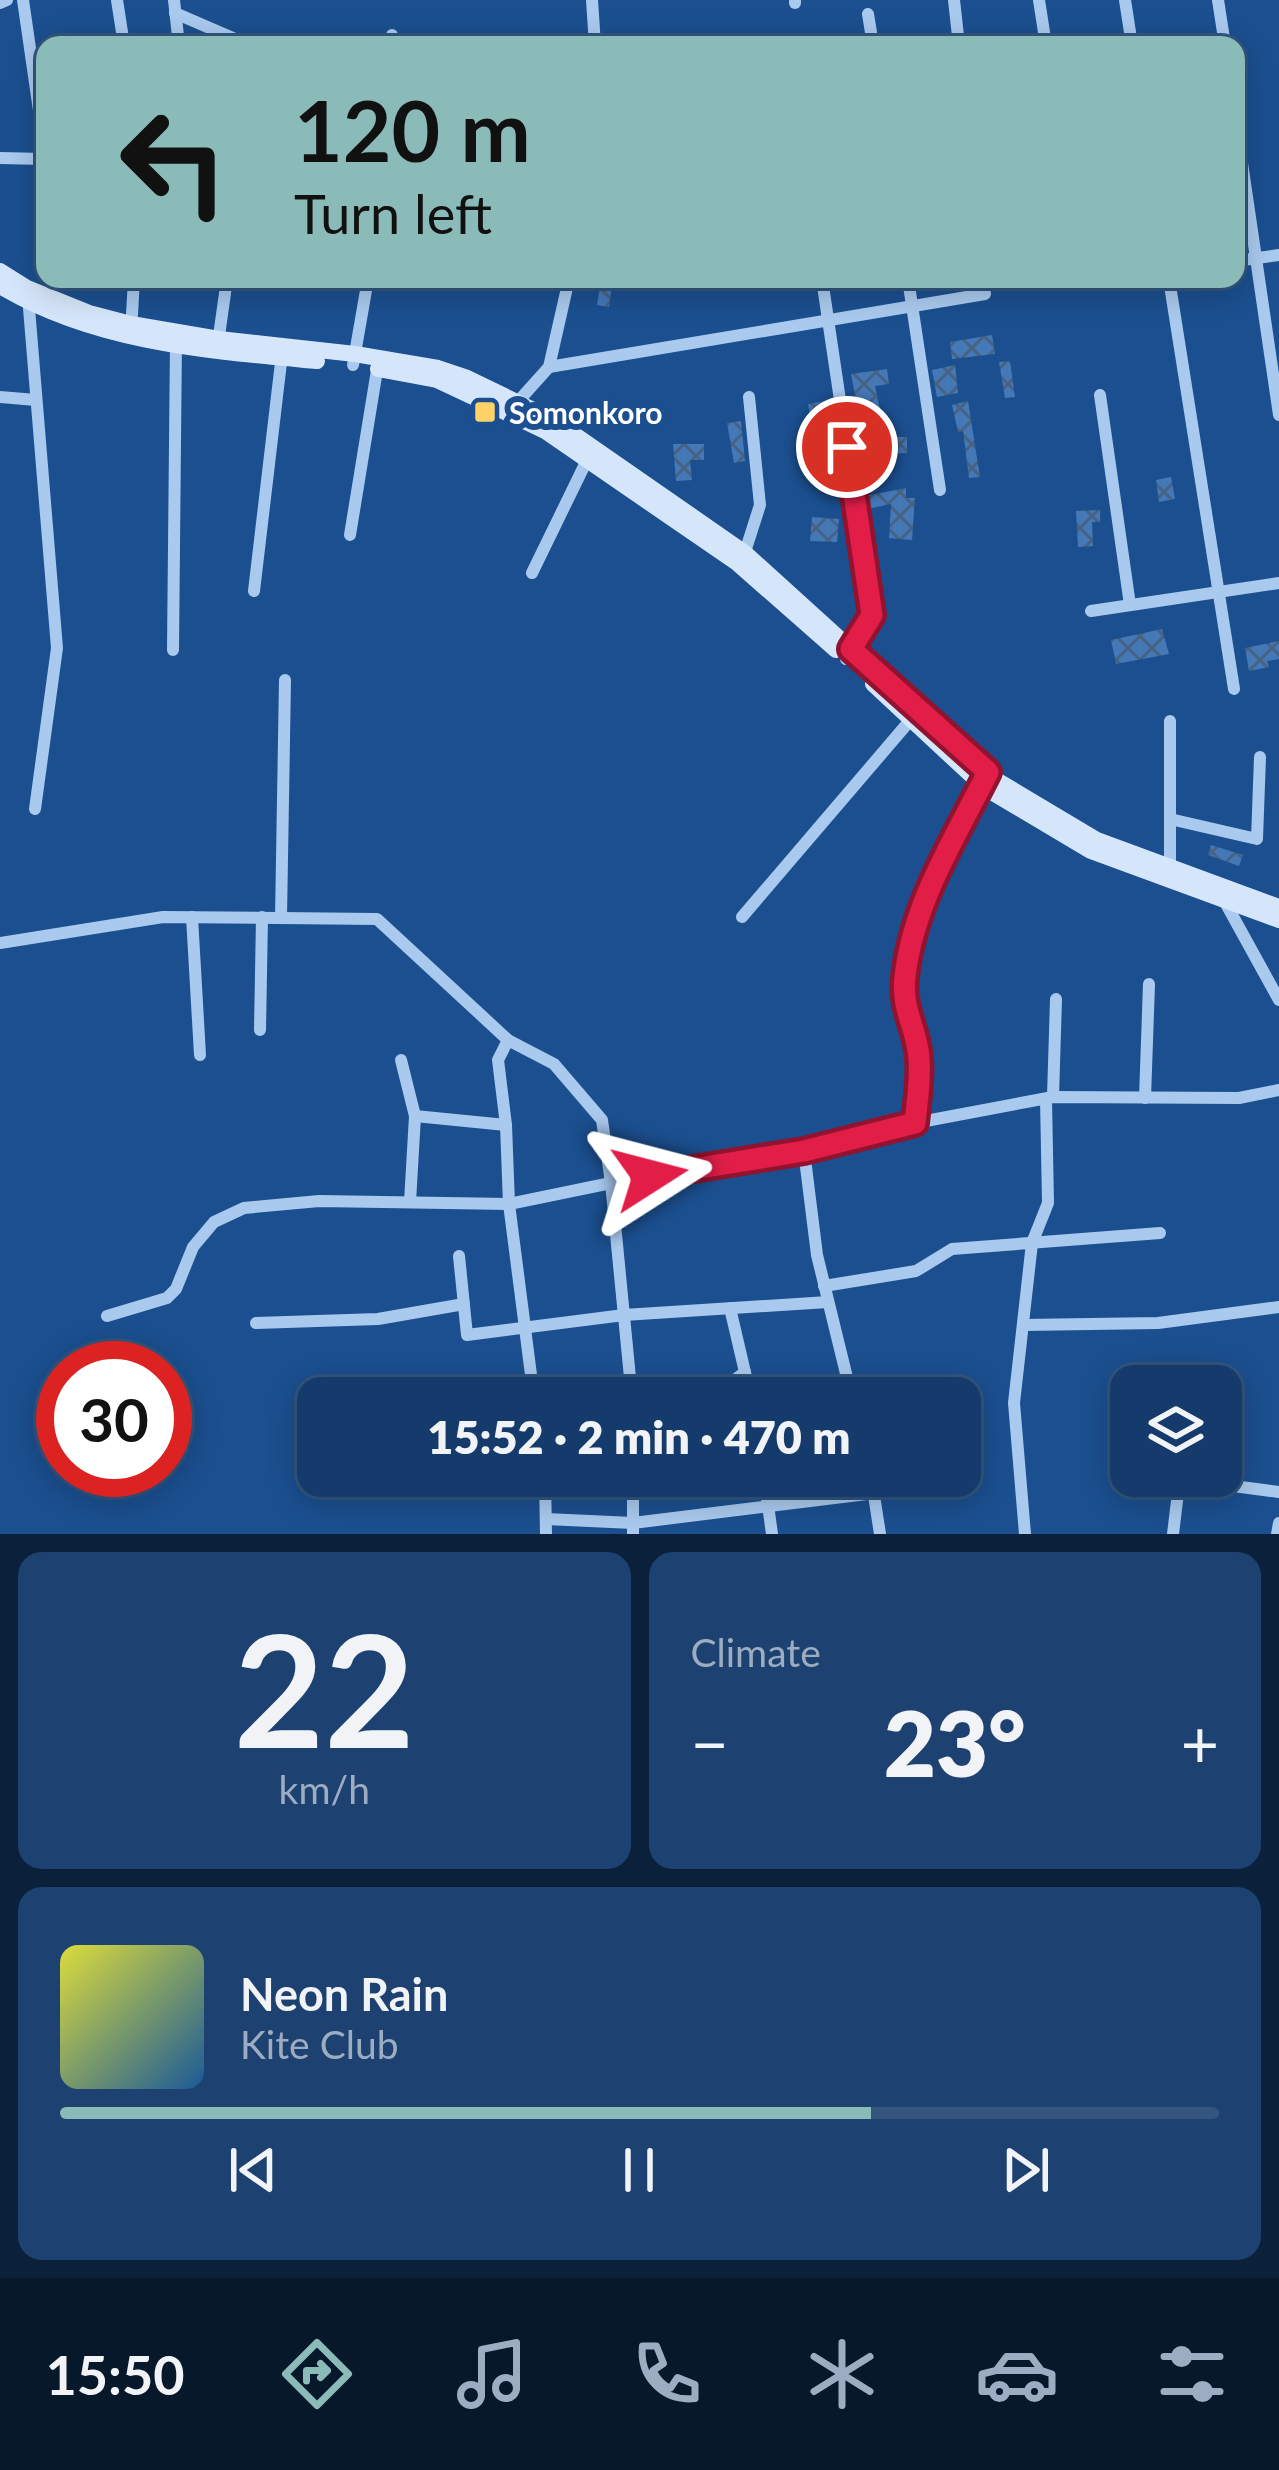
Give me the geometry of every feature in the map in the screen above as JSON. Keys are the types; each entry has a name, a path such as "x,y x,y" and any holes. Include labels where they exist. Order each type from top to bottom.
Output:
{"main road":[{"path":"0,271 28,296"},
{"path":"0,286 86,326 354,359 437,380 513,408 545,431 591,453 741,558 985,779 1091,851 1279,907"},
{"path":"1170,874 1226,902 1279,920"}],"street":[{"path":"22,0 36,95"},
{"path":"117,0 123,36"},
{"path":"592,0 593,36"},
{"path":"954,0 958,36"},
{"path":"1039,0 1045,36"},
{"path":"1125,0 1131,36"},
{"path":"1218,0 1224,36"},
{"path":"174,7 231,36"},
{"path":"868,14 872,36"},
{"path":"0,158 36,156"},
{"path":"1245,184 1279,415"},
{"path":"1245,260 1279,255"},
{"path":"131,330 133,288"},
{"path":"218,345 226,288"},
{"path":"354,359 366,288"},
{"path":"513,408 549,368 567,288"},
{"path":"823,288 872,615 848,654"},
{"path":"909,288 940,490"},
{"path":"549,368 985,294 984,288"},
{"path":"1170,288 1234,689"},
{"path":"28,296 57,648 35,809"},
{"path":"173,650 176,338"},
{"path":"254,591 282,352"},
{"path":"350,535 378,364"},
{"path":"1100,395 1130,605"},
{"path":"0,397 36,400"},
{"path":"741,558 760,505 749,398"},
{"path":"532,574 591,453"},
{"path":"1091,611 1279,583"},
{"path":"281,918 286,680"},
{"path":"742,917 915,715"},
{"path":"1170,721 1170,874"},
{"path":"1170,819 1257,839 1260,757"},
{"path":"915,1123 920,1060 905,1011 905,979 922,904 985,779"},
{"path":"1226,902 1279,1000"},
{"path":"0,943 163,916 376,920 508,1040 554,1064 602,1120 630,1377"},
{"path":"192,917 200,1055"},
{"path":"260,1030 262,917"},
{"path":"1144,1098 1150,985"},
{"path":"1025,1534 1014,1403 1031,1243 1048,1203 1056,999"},
{"path":"508,1040 498,1060 509,1204 531,1377"},
{"path":"400,1060 415,1116 410,1202"},
{"path":"106,1316 167,1298 176,1289 193,1247 214,1222 244,1208 320,1201 509,1204 804,1151 915,1123 1049,1098 1239,1098 1279,1090"},
{"path":"415,1116 506,1125"},
{"path":"804,1151 817,1255 847,1377"},
{"path":"824,1286 916,1271 952,1249 1160,1233"},
{"path":"459,1256 466,1335 624,1316 828,1302"},
{"path":"256,1323 378,1319 464,1304"},
{"path":"1023,1325 1158,1322 1279,1307"},
{"path":"730,1309 746,1377"},
{"path":"738,1377 745,1372"},
{"path":"1242,1486 1279,1492"},
{"path":"545,1497 546,1527 633,1528 842,1497"},
{"path":"633,1497 633,1528"},
{"path":"767,1497 772,1534"},
{"path":"875,1497 880,1534"},
{"path":"1173,1534 1177,1497"},
{"path":"1277,1534 1279,1522"}],"building":[{"path":"600,288 612,288 609,307 597,305"},
{"path":"992,335 995,354 952,359 950,342"},
{"path":"1010,361 1015,397 1005,398 999,362"},
{"path":"955,365 958,393 937,397 932,370"},
{"path":"887,369 889,384 875,386 886,437 907,437 907,453 874,454 867,403 857,405 851,374"},
{"path":"825,401 829,421 812,424 808,404"},
{"path":"968,401 980,477 969,478 963,431 958,432 952,405"},
{"path":"741,421 745,461 734,463 727,423"},
{"path":"673,444 704,444 704,460 690,460 692,480 676,481"},
{"path":"1171,477 1175,499 1159,502 1156,480"},
{"path":"906,488 906,498 915,498 912,540 889,538 891,504 867,509 865,496"},
{"path":"1100,510 1100,522 1092,522 1093,546 1078,547 1076,511"},
{"path":"812,517 839,519 837,542 810,541"},
{"path":"1162,629 1169,654 1116,664 1111,640"},
{"path":"1279,641 1279,659 1267,661 1269,667 1249,671 1245,648"},
{"path":"1211,845 1243,855 1239,866 1208,855"}],"place":[{"name":"Somonkoro","path":"485,412"}],"route":[{"path":"650,1176 804,1151 915,1123 920,1060 905,1011 905,979 914,935 922,904 988,772 851,649 872,615 847,447"}]}
